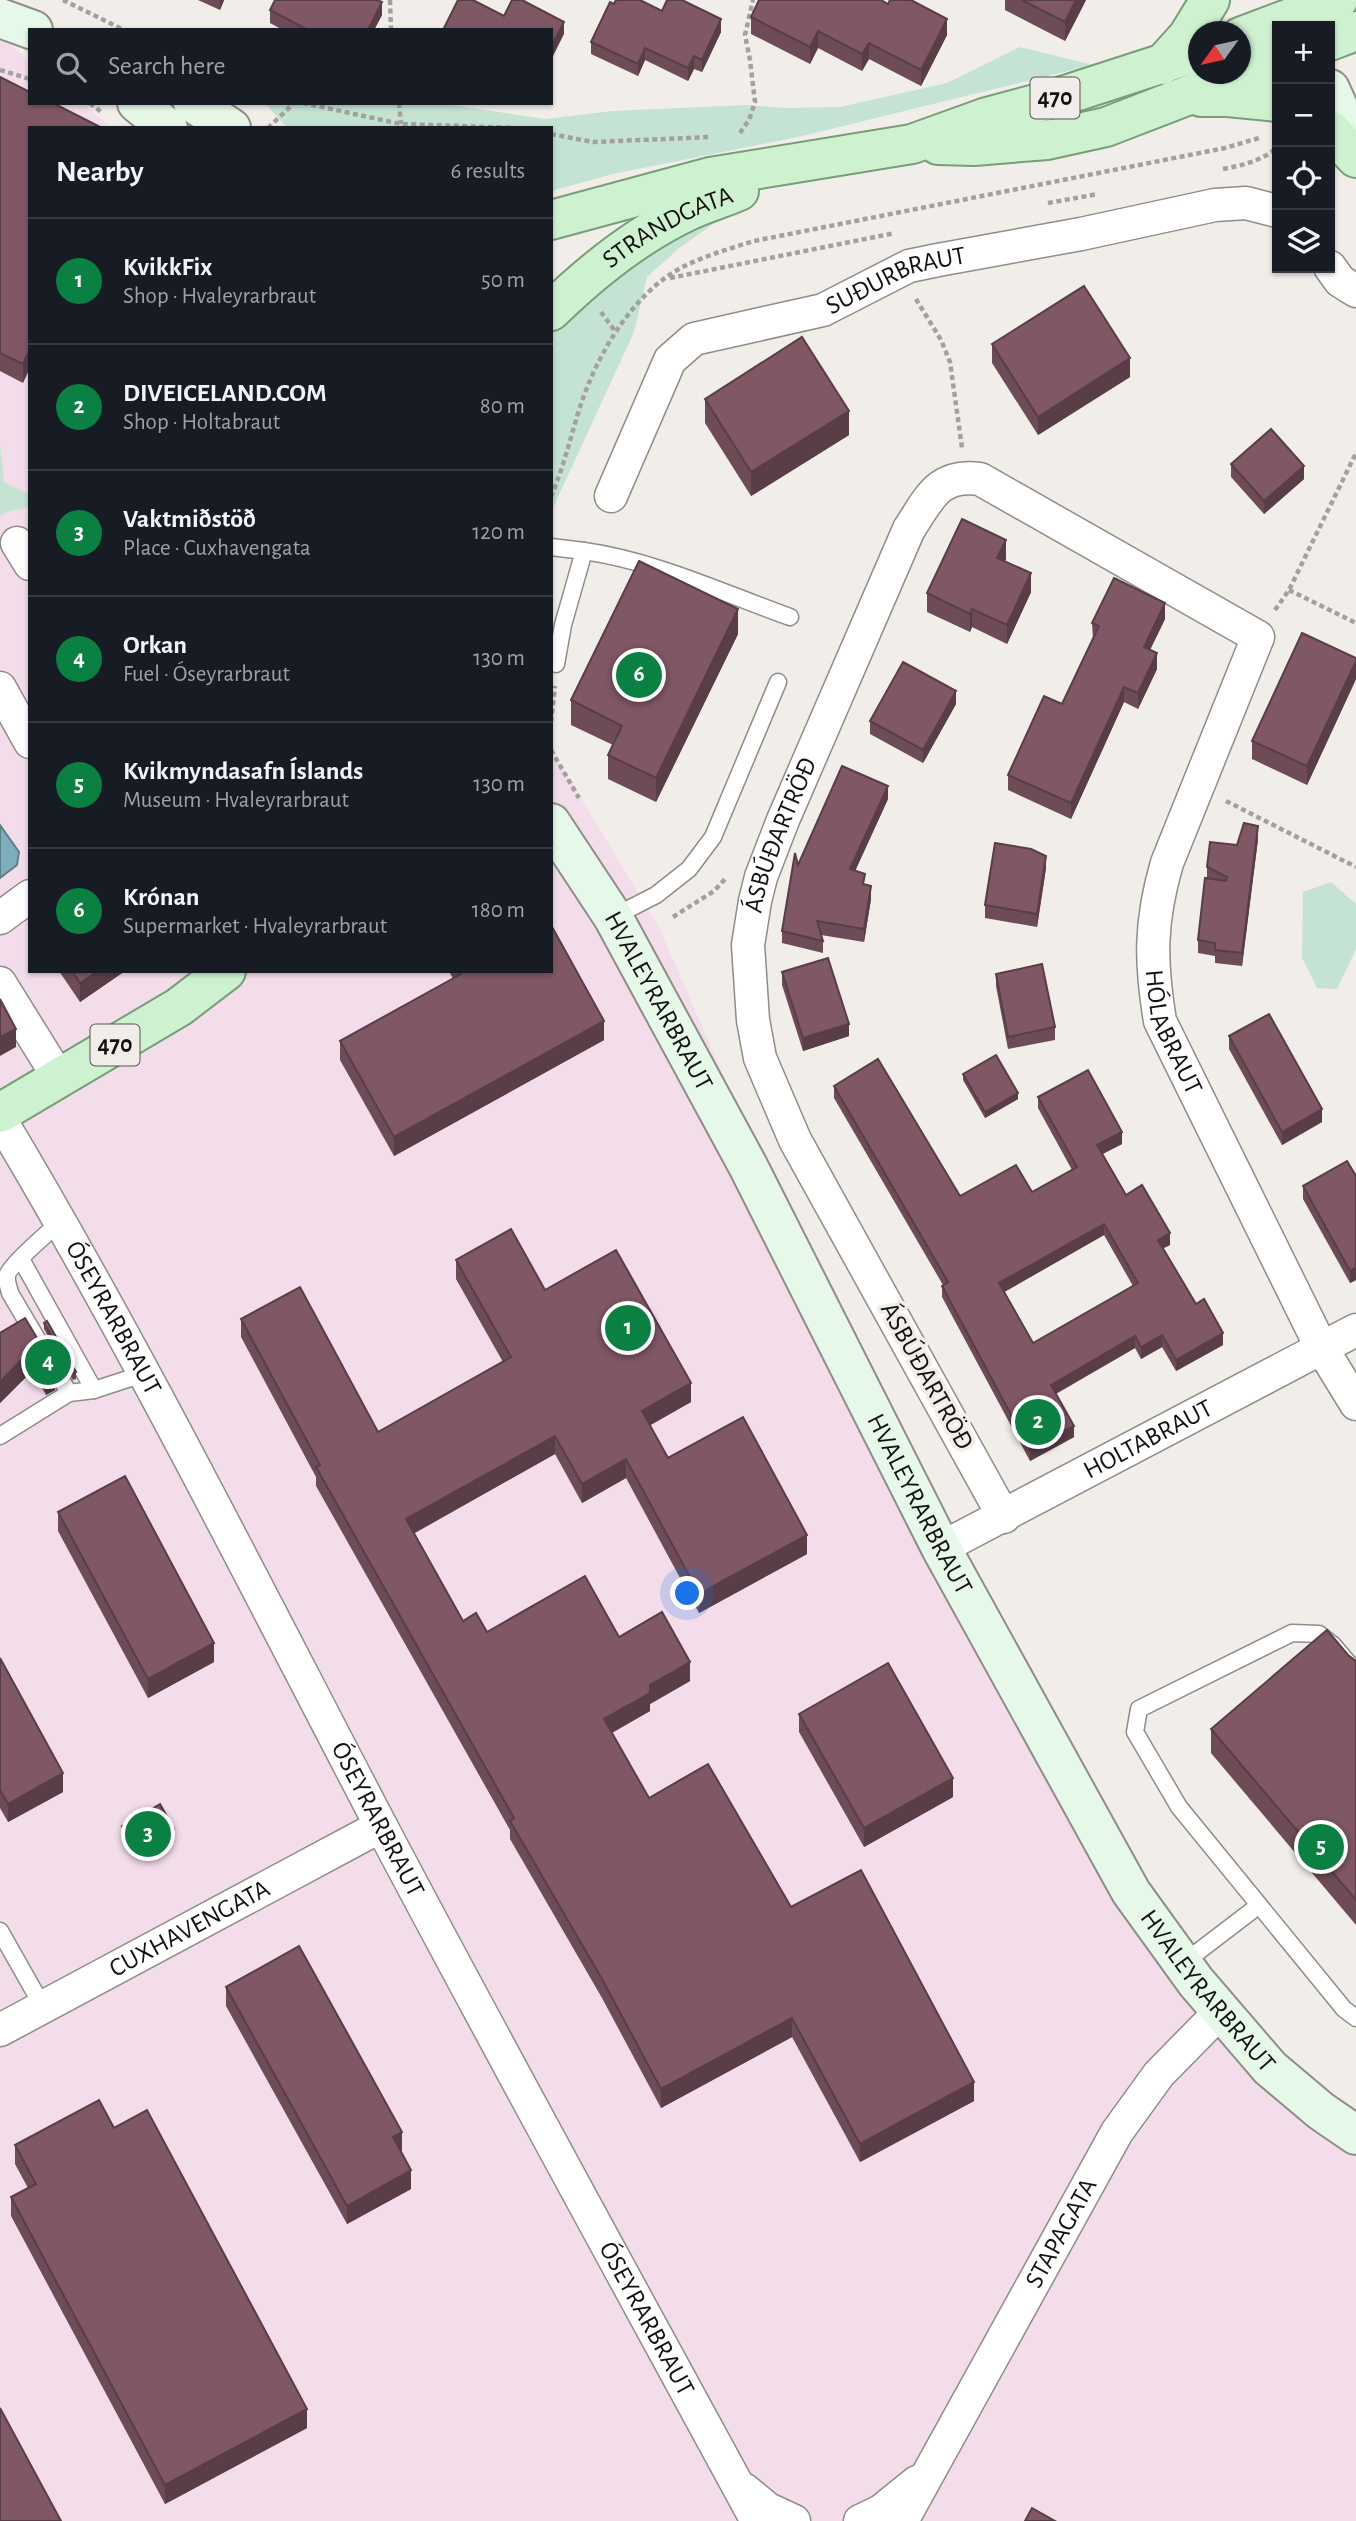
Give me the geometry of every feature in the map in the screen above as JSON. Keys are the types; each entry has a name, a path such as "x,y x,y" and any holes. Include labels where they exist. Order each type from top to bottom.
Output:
{"main road":[{"path":"1162,65 1188,36 1210,0"},
{"path":"1251,33 1298,14 1343,22"},
{"name":"STRANDGATA","path":"553,219 710,177 912,144 987,117 1188,56"},
{"name":"STRANDGATA","path":"912,144 974,146 1047,141 1106,127 1272,63"},
{"path":"1185,97 1228,97 1272,118"},
{"path":"1335,135 1356,158"},
{"name":"STRANDGATA","path":"553,308 630,244 688,211 737,192 798,163"},
{"name":"470","path":"0,1113 179,1007 223,973"}],"street":[{"path":"8,24 28,49"},
{"path":"1335,100 1356,146"},
{"path":"139,105 166,126"},
{"path":"196,105 228,126"},
{"name":"SUÐURBRAUT","path":"611,496 670,360 694,339 823,310 909,266 1081,234 1215,205 1246,202 1274,210"},
{"path":"1334,273 1340,281 1356,290"},
{"name":"ÁSBÚÐARTRÖÐ","path":"1004,1517 795,1140 760,1058 753,1020 748,946 761,877 783,820 909,530 933,492 949,480 965,477 980,479 1258,637"},
{"name":"HÓLABRAUT","path":"1258,637 1167,863 1153,922 1153,981 1160,1021 1321,1347 1356,1404"},
{"path":"0,688 28,738"},
{"name":"HVALEYRARBRAUT","path":"553,826 613,917 748,1166 942,1548 1118,1869 1182,1964 1270,2068 1321,2111 1356,2134"},
{"path":"0,918 28,897"},
{"path":"0,983 59,1078"},
{"name":"ÓSEYRARBRAUT","path":"0,1119 61,1221 256,1584 381,1826 757,2521"},
{"name":"HOLTABRAUT","path":"942,1548 1356,1331"},
{"name":"CUXHAVENGATA","path":"0,2030 381,1826"},
{"name":"STAPAGATA","path":"902,2521 1121,2125 1159,2074 1220,2012"},
{"name":"STAPAGATA","path":"860,2521 881,2511 929,2472"},
{"path":"733,2476 751,2496 768,2509 794,2521"}],"lane":[{"path":"553,547 610,555 650,566 790,617"},
{"path":"556,664 563,625 584,551"},
{"path":"613,917 656,895 689,869 713,837 778,682"},
{"path":"61,1221 12,1265 7,1276 10,1293 69,1393"},
{"path":"21,1259 94,1390"},
{"path":"0,1436 69,1393 94,1390 143,1374"},
{"path":"1356,1672 1333,1645 1318,1634 1292,1633 1139,1709 1135,1732 1179,1807 1344,2009 1356,2018"},
{"path":"1182,1964 1258,1906"},
{"path":"0,1931 43,2007"}],"path":[{"path":"63,0 120,28"},
{"path":"390,0 391,28"},
{"path":"731,137 742,132 755,102 745,35 753,0"},
{"path":"0,70 28,78"},
{"path":"270,126 292,105"},
{"path":"312,105 401,124 470,126"},
{"path":"399,105 401,124"},
{"path":"553,492 564,466 580,408 615,331 662,279 706,256 754,241 1251,142 1272,118"},
{"path":"553,134 593,142 717,137"},
{"path":"884,279 908,286 941,340 950,362 958,413"},
{"path":"1258,637 1289,590 1356,453"},
{"path":"1289,590 1356,623"},
{"path":"553,699 556,664"},
{"path":"1198,786 1356,867"},
{"path":"662,922 714,891 730,873 761,877"}],"shaded area":[{"path":"0,40 11,45 28,59 28,105 84,105 110,126 28,126 28,973 553,973 553,757 560,764 659,927 794,1239 1088,1782 1182,1934 1273,2046 1356,2113 1356,2521 0,2521 0,878 9,874 19,853 0,825"}],"green space":[{"path":"1020,47 1093,65 798,137 613,174 553,190 553,126 285,126 267,105 452,105 545,119 612,111 746,105 785,108 840,107 947,83"},
{"path":"736,200 716,222 678,249 647,277 634,332 553,508 553,327 598,286"},
{"path":"0,444 4,482 28,494 28,507 0,516"},
{"path":"1331,882 1356,904 1356,949 1337,989 1317,988 1302,958 1303,892"}],"water":[{"path":"0,825 19,852 17,865 0,878"}],"building":[{"path":"275,0 382,2 369,28 304,28 270,10"},
{"path":"458,0 473,0 504,16 512,0 522,0 564,22 553,43 553,28 444,28"},
{"path":"616,0 640,0 662,11 667,0 682,0 721,19 702,60 694,56 688,68 645,48 638,64 591,42 610,2 614,4"},
{"path":"759,0 881,0 888,4 890,0 911,0 947,19 921,70 869,43 862,54 818,31 810,47 751,17"},
{"path":"1022,0 1076,0 1065,22"},
{"path":"0,77 28,91 28,105 57,105 98,126 28,126 28,353 23,364 0,353"},
{"path":"1084,286 1130,358 1038,417 992,344"},
{"path":"802,337 849,411 751,472 705,399"},
{"path":"1271,429 1304,466 1264,501 1231,464"},
{"path":"962,519 1006,540 997,558 1031,573 1007,625 972,609 970,614 927,593"},
{"path":"639,561 738,609 656,778 608,755 622,726 571,700"},
{"path":"1114,578 1165,603 1144,647 1157,653 1138,693 1124,687 1071,803 1008,775 1044,696 1062,704 1099,626 1092,623"},
{"path":"1302,633 1356,658 1307,766 1252,741"},
{"path":"903,662 956,691 923,750 870,721"},
{"path":"842,766 888,786 850,869 865,874 863,884 871,886 864,929 817,921 823,941 782,931 795,853 798,865"},
{"path":"1244,823 1258,826 1242,953 1215,950 1215,943 1198,940 1205,878 1226,881 1227,877 1207,867 1210,842 1237,845"},
{"path":"995,843 1031,849 1046,856 1037,914 985,905"},
{"path":"553,929 604,1021 394,1137 340,1041 461,974 553,973"},
{"path":"828,958 849,1024 803,1038 782,972"},
{"path":"1042,964 1055,1027 1008,1037 996,974"},
{"path":"73,973 95,973 80,983"},
{"path":"0,999 16,1029 0,1037"},
{"path":"1269,1014 1322,1109 1282,1132 1229,1036"},
{"path":"996,1055 1018,1093 985,1112 963,1074"},
{"path":"878,1059 960,1196 1016,1165 1032,1192 1077,1167 1038,1097 1088,1070 1122,1132 1097,1145 1126,1195 1142,1185 1170,1233 1158,1240 1196,1304 1204,1299 1223,1333 1176,1360 1162,1335 1141,1347 1135,1336 1051,1385 1074,1426 1030,1450 942,1286 948,1282 834,1086","holes":["1104,1224 1138,1283 1033,1343 999,1283"]},
{"path":"1347,1161 1356,1176 1356,1267 1350,1271 1303,1186"},
{"path":"511,1229 545,1290 616,1250 691,1383 642,1411 668,1458 743,1417 807,1535 699,1594 626,1459 582,1484 555,1436 406,1519 463,1621 476,1613 487,1632 585,1576 619,1637 662,1612 690,1662 650,1685 650,1693 604,1719 649,1798 708,1764 791,1907 861,1870 974,2082 860,2144 792,2018 661,2089 602,1979 510,1821 514,1818 316,1467 320,1465 241,1319 300,1287 378,1432 511,1357 456,1260"},
{"path":"25,1318 55,1368 46,1373 32,1349 0,1382 0,1333"},
{"path":"47,1321 76,1372 73,1373 44,1323"},
{"path":"125,1476 214,1643 148,1679 58,1512"},
{"path":"1327,1630 1356,1661 1356,1900 1211,1729"},
{"path":"0,1658 63,1773 8,1804 0,1790"},
{"path":"888,1663 953,1778 864,1828 799,1714"},
{"path":"160,1804 174,1829 136,1851 122,1826"},
{"path":"299,1946 402,2132 393,2137 411,2170 347,2206 226,1987"},
{"path":"99,2100 114,2128 147,2110 307,2409 165,2485 11,2197 36,2184 15,2145"},
{"path":"0,2408 61,2521 0,2521"},
{"path":"1032,2508 1055,2521 1025,2521"}],"place":[{"name":"Krónan","path":"639,675"},
{"name":"KvikkFix","path":"628,1328"},
{"name":"Orkan","path":"48,1362"},
{"name":"DIVEICELAND.COM","path":"1038,1422"},
{"name":"Vaktmiðstöð","path":"148,1834"},
{"name":"Kvikmyndasafn Íslands","path":"1321,1847"}]}
